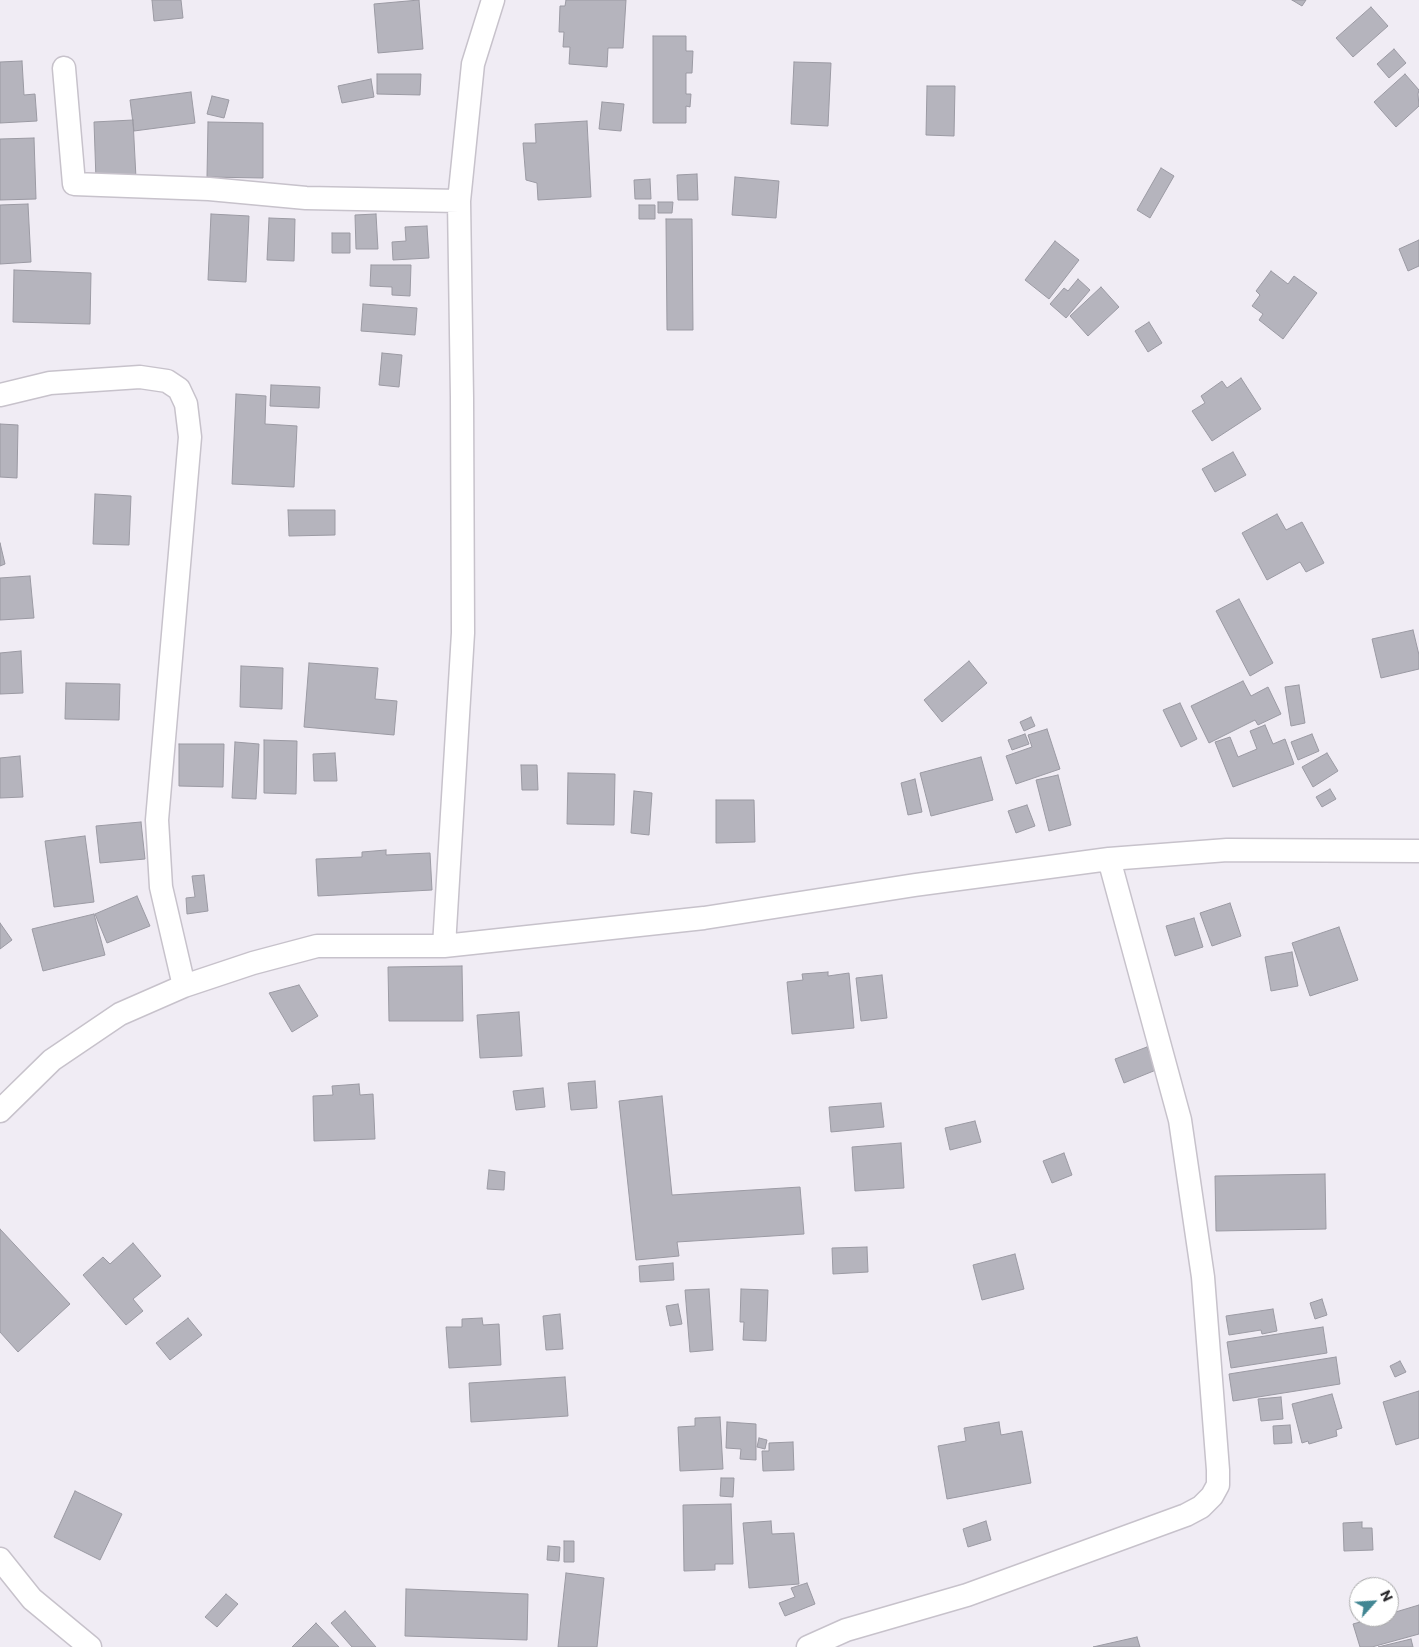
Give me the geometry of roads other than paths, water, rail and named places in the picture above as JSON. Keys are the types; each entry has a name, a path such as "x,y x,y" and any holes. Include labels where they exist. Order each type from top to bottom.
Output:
{"street":[{"path":"444,946 463,633 459,202 473,64 493,0"},
{"path":"64,68 74,184 209,189 306,198 459,202"},
{"path":"0,395 50,383 140,377 167,381 179,389 186,404 190,436 157,820 161,887 184,986"},
{"path":"0,1111 52,1060 120,1014 184,986 252,962 317,946 444,946 704,918 915,885 1108,859 1228,850 1419,851"},
{"path":"808,1647 846,1630 967,1595 1186,1515 1201,1506 1212,1496 1218,1485 1203,1277 1180,1120 1108,859"},
{"path":"0,1559 32,1600 90,1647"}]}
